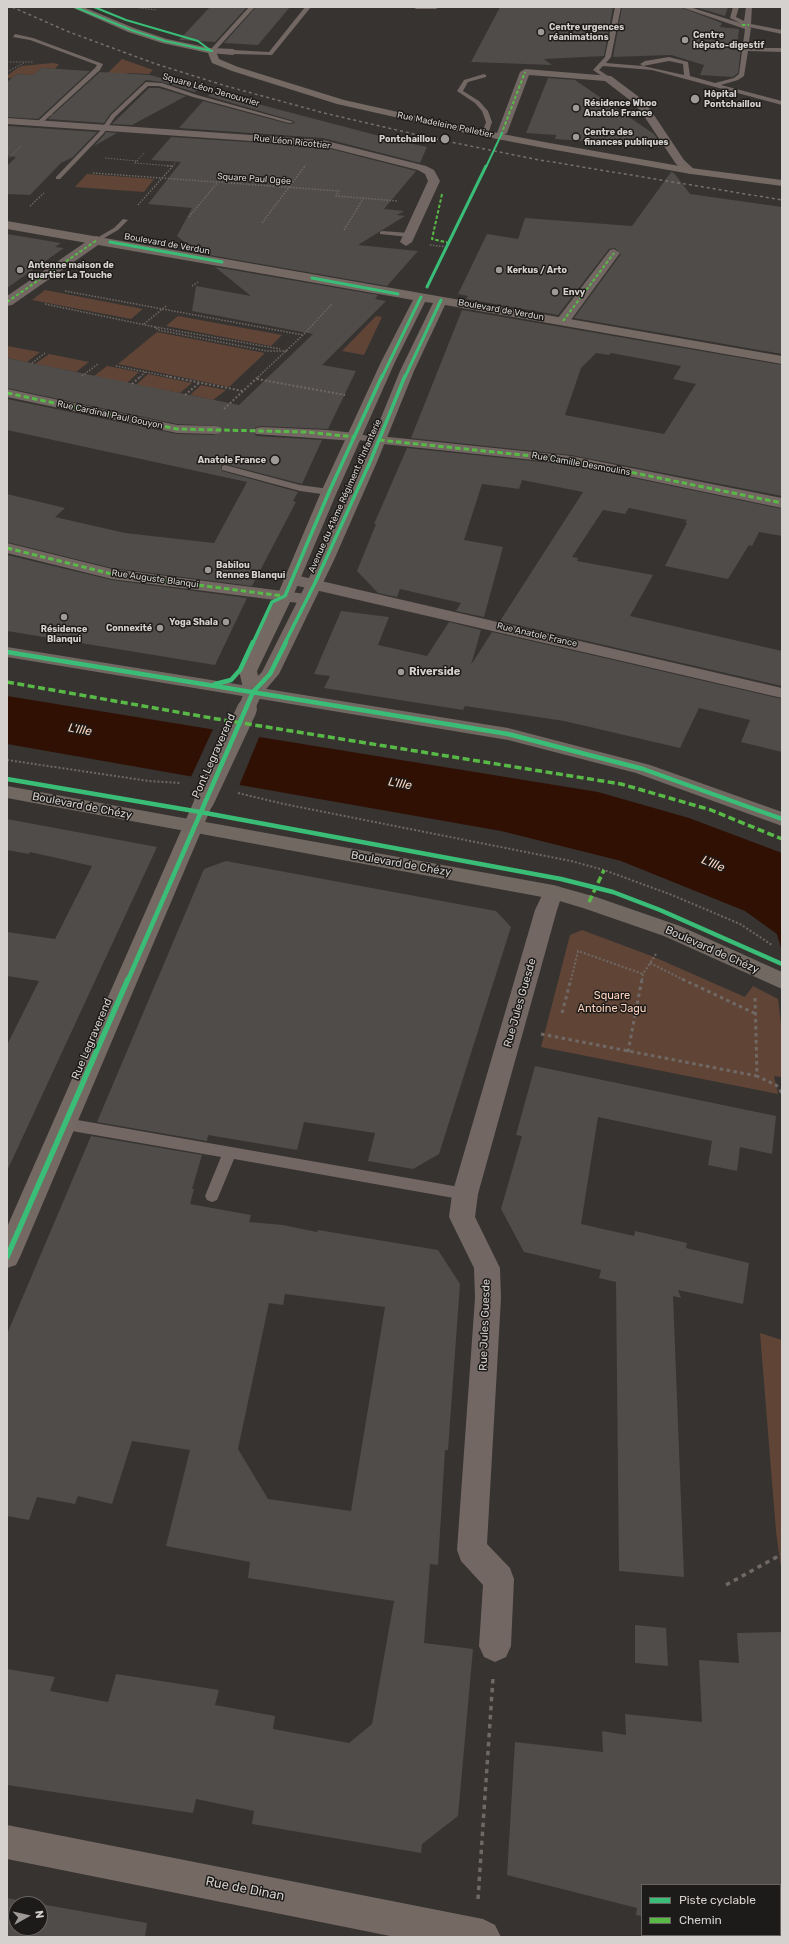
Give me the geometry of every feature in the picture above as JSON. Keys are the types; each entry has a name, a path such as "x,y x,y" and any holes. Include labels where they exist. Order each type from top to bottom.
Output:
{"main road":[{"path":"7,652 250,701 508,734 643,769 782,819"},
{"name":"Boulevard de Chézy","path":"7,792 553,892 589,902 672,932 782,981"}],"street":[{"path":"75,7 131,30 165,41 212,51 233,52"},
{"name":"Rue Madeleine Pelletier","path":"212,51 215,61 228,66 311,93 403,116 486,134 691,171 782,183"},
{"path":"502,133 524,74 608,78 635,99 646,111 680,162 691,171"},
{"name":"Rue Léon Ricottier","path":"7,121 323,144 398,161 430,172 434,181 407,239"},
{"name":"Boulevard de Verdun","path":"7,225 782,360"},
{"path":"10,300 97,240"},
{"path":"563,321 614,253"},
{"name":"Avenue du 41ème Régiment d'Infanterie","path":"250,701 248,671 284,596 388,362 421,297"},
{"name":"Avenue du 41ème Régiment d'Infanterie","path":"250,701 270,674 306,599 315,584 379,440 407,370 441,300"},
{"name":"Rue Cardinal Paul Gouyon","path":"7,393 177,429 208,430"},
{"path":"261,431 327,434 354,437"},
{"name":"Rue Camille Desmoulins","path":"379,440 571,460 782,503"},
{"name":"Rue Auguste Blanqui","path":"7,548 112,574 306,599"},
{"name":"Rue Anatole France","path":"291,579 782,693"},
{"name":"Pont Legraverend","path":"193,827 250,701"},
{"name":"Rue Legraverend","path":"7,1258 193,827"},
{"name":"Rue Jules Guesde","path":"495,1646 499,1579 472,1550 488,1298 488,1268 462,1217 465,1194 546,910 553,892"},
{"name":"Rue de Dinan","path":"7,1842 479,1936"}],"lane":[{"path":"212,51 252,7"},
{"path":"233,52 270,54 308,7"},
{"path":"416,7 436,7"},
{"path":"608,78 596,70 608,57 618,7"},
{"path":"684,7 726,19 748,28 742,75 736,79 717,84"},
{"path":"736,7 734,18 749,25 782,32"},
{"path":"749,7 747,22 749,25"},
{"path":"15,36 31,39 100,64 98,69 39,123"},
{"path":"746,50 782,50"},
{"path":"640,67 647,62 669,59 675,60 686,63 687,77"},
{"path":"600,64 652,68 717,84 782,103"},
{"path":"484,76 466,81 460,91 477,102 486,111 489,122 486,134"},
{"name":"Square Léon Jenouvrier","path":"104,127 142,86 155,84 291,122"},
{"path":"58,178 80,156 104,127"},
{"path":"97,240 116,229 125,220"},
{"name":"Rue Léon Ricottier","path":"382,233 407,239"},
{"name":"Rue Camille Desmoulins","path":"354,437 379,440"},
{"path":"225,468 300,488 329,492"},
{"path":"66,1124 465,1194"},
{"path":"212,1196 230,1152"}],"path":[{"path":"7,72 26,62"},
{"path":"7,160 22,144"},
{"path":"262,223 323,144"},
{"path":"80,156 172,166"},
{"path":"138,205 176,162"},
{"path":"26,210 58,178"},
{"path":"189,217 217,182"},
{"path":"344,230 363,198"},
{"path":"428,244 448,247"},
{"path":"31,285 303,335"},
{"path":"10,300 286,350"},
{"path":"208,430 244,391 303,335 333,303"},
{"path":"144,324 166,306"},
{"path":"155,327 158,330 267,351 286,350"},
{"path":"32,363 45,353"},
{"path":"82,376 98,364"},
{"path":"116,366 244,391"},
{"path":"132,384 145,372"},
{"path":"256,379 350,396"},
{"path":"185,394 199,382"},
{"path":"7,760 149,781 188,783"},
{"path":"236,793 284,804 571,861 604,870 672,895 740,924 776,948"},
{"path":"628,1052 643,974 672,932"},
{"path":"562,1013 578,950 643,974"},
{"path":"650,963 754,1012"},
{"path":"755,996 754,1012 757,1076"},
{"path":"513,1028 628,1052 757,1076 776,1085 782,1093"},
{"path":"726,1585 782,1554"},
{"path":"479,1936 495,1646"}],"green space":[{"path":"122,59 153,70 149,74 129,73 118,76 111,84 114,84 95,102 91,102 83,110 86,111 81,116 75,115 71,119 49,116 51,114 65,115"},
{"path":"52,63 59,64 55,69 42,68 33,75 17,74 12,78 7,78 7,76 22,66"},
{"path":"87,174 154,179 144,192 75,187"},
{"path":"45,290 143,309 131,319 32,300"},
{"path":"178,316 282,335 271,346 166,326"},
{"path":"376,316 382,317 364,355 342,351"},
{"path":"157,332 265,353 229,387 118,364"},
{"path":"7,346 40,352 27,362 7,358"},
{"path":"49,354 89,362 76,372 35,364"},
{"path":"107,366 139,372 127,383 94,376"},
{"path":"148,374 192,383 180,393 136,385"},
{"path":"201,385 226,390 213,400 190,395"},
{"name":"Square Antoine Jagu","path":"582,930 654,957 745,997 753,986 778,999 782,1033 782,1077 774,1076 778,1094 541,1047 570,935"},
{"path":"760,1333 782,1340 782,1575 776,1531"}],"water":[{"name":"L'Ille","path":"7,696 598,792 689,818 782,853 782,952 777,934 745,911 621,861 501,831 7,744"}],"pier":[{"path":"214,727 260,735 239,786 191,777"}],"building":[{"path":"210,7 247,7 215,42 179,40"},
{"path":"256,7 290,7 258,45 224,43"},
{"name":"Centre urgences réanimations","path":"500,7 613,7 604,56 544,59 552,65 471,62"},
{"name":"Centre hépato-digestif","path":"622,7 680,7 722,23 720,27 739,29 737,46 741,48 738,73 733,77 700,75 704,65 671,55 613,57"},
{"path":"695,7 728,7 725,16"},
{"path":"42,68 90,71 38,119 7,117 7,82 17,74 33,75"},
{"path":"100,72 150,75 201,89 194,92 162,82 146,80 110,114 104,123 48,119"},
{"name":"Résidence Whoo Anatole France","path":"548,78 575,80 654,134 663,147 555,139 556,135 526,133"},
{"path":"149,88 159,88 186,96 132,125 112,124"},
{"path":"212,92 427,147 420,163 323,138 179,128 203,101 289,124 295,123 294,121 208,96"},
{"path":"7,126 97,132 73,157 61,163 30,195 7,194 7,166 16,157 7,156"},
{"path":"106,132 117,133 94,146 105,134"},
{"path":"171,137 323,147 416,171 384,209 404,211 397,215 405,216 358,245 418,251 387,286 198,253 177,236 192,208 148,204 181,162 151,160"},
{"path":"671,172 674,173 690,194 782,207 782,354 574,318 621,254 615,248 609,249 558,315 466,299 468,296 458,294 487,234 518,239 525,218 632,226"},
{"path":"7,234 61,243 55,247 64,248 7,288"},
{"path":"215,267 378,295 375,299 386,301 322,365 356,371 328,429 261,426 256,427 253,430 256,436 322,440 302,484 225,464 221,465 222,471 298,492 293,501 296,502 252,586 112,568 7,542 7,494 65,508 55,517 125,533 214,543 247,482 7,430 7,399 177,434 215,435 220,434 223,431 221,426 177,424 7,388 7,358 239,405 313,334 192,311 196,286 251,296"},
{"path":"462,310 782,365 782,496 571,455 411,438","holes":["596,353 609,355 611,353 681,366 673,379 696,384 664,434 565,415 581,368"]},
{"path":"407,448 571,465 782,509 782,536 759,532 752,546 749,545 728,579 665,566 687,523 685,522 687,520 629,508 625,514 603,510 572,557 578,558 577,561 653,575 630,616 782,651 782,686 500,621 583,492 522,480 519,489 482,484 464,540 503,547 484,617 456,611 461,603 400,589 397,597 378,593 357,571 376,524 374,524"},
{"path":"7,555 112,580 247,598 215,665 7,631"},
{"path":"341,611 389,617 378,645 427,656 449,622 481,630 471,665 492,632 782,699 782,752 741,742 750,720 699,708 680,748 564,721 465,706 463,710 324,688 330,676 314,674"},
{"path":"7,819 157,847 7,1171 7,1045 39,981 7,976 7,932 55,939 92,866 30,852 29,854 7,850"},
{"path":"226,861 496,911 511,927 439,1154 413,1169 368,1161 375,1133 304,1122 297,1150 208,1135 207,1141 97,1122 204,869"},
{"path":"535,1066 776,1116 772,1154 740,1147 737,1171 708,1165 712,1141 598,1117 581,1224 634,1236 635,1231 687,1243 686,1248 749,1263 743,1304 678,1290 681,1298 673,1296 684,1577 619,1571 616,1282 599,1278 601,1270 524,1252 501,1209 522,1136 516,1135"},
{"path":"91,1136 202,1155 192,1189 194,1189 190,1204 251,1215 249,1222 283,1225 317,1232 318,1230 438,1250 460,1284 448,1450 445,1450 438,1565 430,1564 424,1643 473,1649 458,1816 422,1844 421,1853 252,1824 254,1811 196,1799 193,1813 7,1785 7,1669 55,1677 50,1691 108,1702 116,1674 219,1690 215,1705 275,1716 273,1729 349,1743 372,1724 394,1601 248,1578 250,1562 166,1546 190,1450 132,1441 112,1504 78,1496 75,1504 37,1497 29,1520 7,1516 7,1334","holes":["285,1294 385,1307 351,1511 268,1499 238,1449 269,1303 283,1305"]},
{"path":"635,1625 666,1628 668,1666 635,1663"},
{"path":"782,1632 782,1937 743,1936 781,1936 781,1884 641,1884 641,1916 636,1915 637,1908 507,1875 515,1742 603,1752 602,1731 626,1735 625,1714 702,1722 699,1660 739,1663 737,1633"},
{"path":"7,1898 8,1936 48,1936 48,1905 147,1923 145,1937 7,1937"}],"tunnel":[{"path":"215,430 261,431"}],"railway":[{"path":"12,7 69,32 156,64 226,86 324,113 431,138 534,159 782,200"}],"marked path":[{"path":"742,25 749,25"},
{"path":"501,135 525,72"},
{"path":"442,194 432,239 449,243"},
{"path":"7,302 97,240"},
{"path":"563,321 614,253"},
{"path":"7,393 177,429 306,432 355,437"},
{"path":"379,440 571,460 782,503"},
{"path":"7,548 112,574 283,596"},
{"path":"7,682 217,719 621,784 711,810 782,839"},
{"path":"589,902 604,870"}],"cycle path":[{"path":"75,7 131,30 165,41 212,51"},
{"path":"94,7 126,20 198,41 210,50"},
{"path":"427,287 502,133"},
{"path":"110,242 222,262"},
{"path":"312,278 398,294"},
{"path":"215,684 231,680 240,670 272,602 285,596 329,492 371,399 421,297"},
{"path":"7,1257 253,692 270,674 315,583 370,462 407,371 441,300"},
{"path":"7,652 508,734 643,769 782,819"},
{"path":"7,779 200,812 561,879 613,892 660,910 782,964"}],"place":[{"name":"Centre urgences réanimations","path":"541,32"},
{"name":"Centre hépato-digestif","path":"685,40"},
{"name":"Hôpital Pontchaillou","path":"695,99"},
{"name":"Résidence Whoo Anatole France","path":"576,108"},
{"name":"Centre des finances publiques","path":"576,137"},
{"name":"Pontchaillou","path":"445,139"},
{"name":"Antenne maison de quartier La Touche","path":"20,270"},
{"name":"Kerkus / Arto","path":"499,270"},
{"name":"Envy","path":"555,292"},
{"name":"Anatole France","path":"275,460"},
{"name":"Babilou Rennes Blanqui","path":"208,570"},
{"name":"Résidence Blanqui","path":"64,617"},
{"name":"Yoga Shala","path":"226,622"},
{"name":"Connexité","path":"160,628"},
{"name":"Riverside","path":"401,672"}]}
